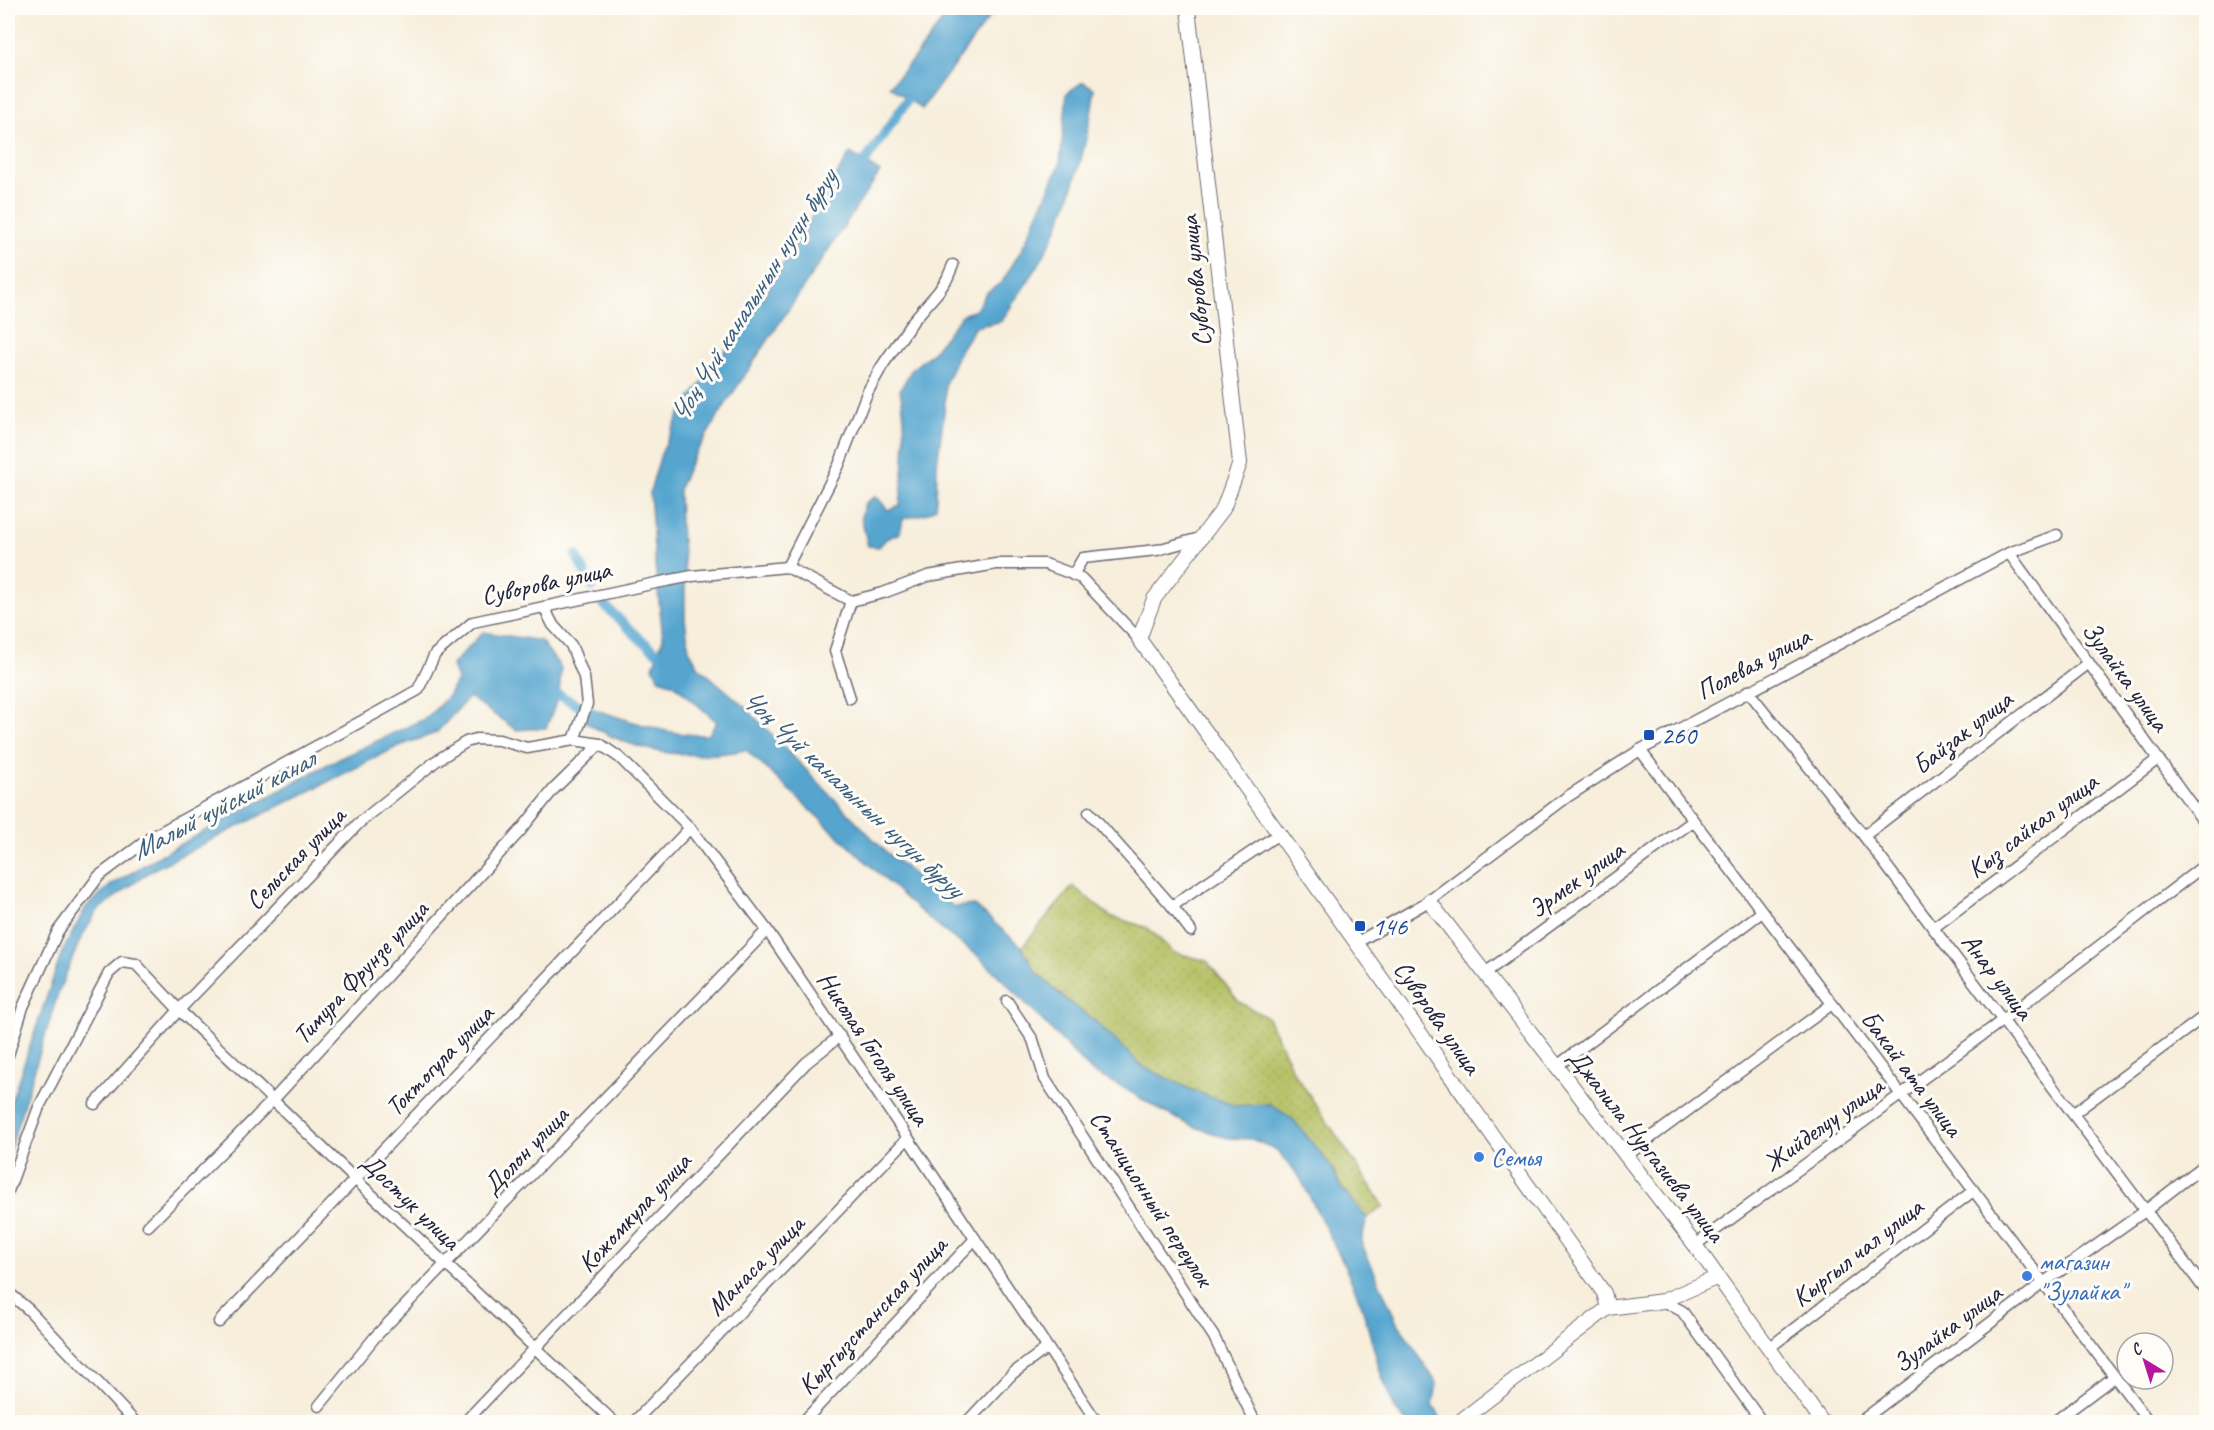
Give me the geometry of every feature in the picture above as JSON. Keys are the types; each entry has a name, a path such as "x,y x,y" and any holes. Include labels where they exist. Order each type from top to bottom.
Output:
{"street":[{"name":"Суворова улица","path":"1139,639 1154,598 1222,509 1240,463 1188,8"},
{"path":"850,698 835,651 851,601 787,567 839,465 867,393 882,366 913,321 947,279 953,265"},
{"name":"Полевая улица","path":"1356,943 1429,901 1567,797 1640,750 2009,553 2057,536"},
{"path":"1073,575 1083,558 1157,550 1200,538"},
{"name":"Зулайка улица","path":"2009,553 2206,825"},
{"name":"Суворова улица","path":"851,601 928,576 996,564 1045,564 1081,578 1139,639 1280,833 1604,1293 1608,1308"},
{"name":"Суворова улица","path":"8,1055 23,1007 58,931 99,876 150,838 418,690 435,654 473,622 692,576 787,567"},
{"path":"544,607 553,625 571,645 584,677 587,704 574,740"},
{"name":"Байзак улица","path":"1864,836 2088,663"},
{"name":"Анар улица","path":"1748,691 1864,836 2206,1291"},
{"name":"Сельская улица","path":"95,1104 180,1010 359,824 409,782 453,749 476,739 499,740 527,748 574,740"},
{"name":"Николая Гоголя улица","path":"574,740 600,744 620,758 690,828 766,930 840,1036 1097,1422"},
{"name":"Тимура Фрунзе улица","path":"148,1226 273,1100 521,830 553,790 600,744"},
{"name":"Бакай ата улица","path":"1640,750 2149,1422"},
{"name":"Кыз сайкал улица","path":"1933,928 2158,759"},
{"path":"1089,812 1172,906 1191,931"},
{"name":"Эрмек улица","path":"1485,974 1693,820"},
{"name":"Токтогула улица","path":"219,1322 690,828"},
{"path":"1172,906 1280,833"},
{"name":"Жийделуу улица","path":"1695,1245 2003,1020 2206,864"},
{"name":"Джалила Нургазиева улица","path":"1429,901 1695,1245 1822,1422"},
{"path":"1557,1066 1762,912"},
{"name":"Долон улица","path":"319,1406 375,1337 766,930"},
{"name":"Достук улица","path":"8,1191 39,1107 109,973 122,962 136,964 180,1010 356,1180 614,1422"},
{"name":"Станционный переулок","path":"1007,1001 1033,1040 1045,1079 1214,1337 1255,1422"},
{"path":"1626,1156 1832,1004"},
{"path":"2074,1113 2206,1015"},
{"name":"Кожомкула улица","path":"465,1422 806,1063 840,1036"},
{"name":"Манаса улица","path":"634,1422 908,1138"},
{"name":"Зулайка улица","path":"1860,1422 2043,1283 2145,1211 2206,1164"},
{"name":"Кыргыл чал улица","path":"1769,1348 1973,1191"},
{"name":"Кыргызстанская улица","path":"803,1422 975,1239"},
{"path":"1462,1421 1608,1308 1664,1301 1718,1277"},
{"path":"8,1292 28,1310 134,1422"},
{"path":"1664,1301 1682,1311 1762,1422"},
{"path":"967,1422 1012,1374 1047,1348"},
{"path":"2054,1422 2114,1377"}],"green space":[{"path":"1073,886 1110,916 1148,928 1173,952 1207,961 1239,1002 1268,1018 1293,1071 1384,1206 1367,1218 1343,1190 1330,1165 1271,1104 1235,1106 1192,1090 1143,1067 1094,1020 1069,1002 1036,972 1022,947"}],"water":[{"path":"952,8 996,8 922,109 890,86"},
{"path":"1083,82 1095,89 1087,133 1076,177 1052,239 1002,321 975,327 960,350 945,384 945,405 937,465 936,507 927,513 903,519 900,533 886,539 879,547 868,546 861,517 865,503 876,496 888,510 900,505 905,433 900,390 912,369 932,353 962,315 976,310 986,293 1002,282 1022,249 1060,164 1067,93"},
{"path":"850,153 880,172 725,405 691,461 679,488 685,569 685,618 689,650 699,667 744,706 885,851 954,907 974,905 1022,947 1036,972 1068,1002 1094,1020 1143,1067 1192,1090 1235,1106 1270,1104 1293,1119 1330,1165 1343,1190 1367,1218 1361,1242 1396,1320 1437,1384 1433,1405 1443,1422 1406,1422 1395,1409 1381,1374 1361,1303 1342,1260 1299,1176 1277,1150 1252,1139 1228,1138 1192,1126 1092,1072 978,956 906,899 746,750 703,755 662,752 622,741 584,721 590,708 662,730 692,735 708,735 717,722 674,684 659,679 653,667 663,638 650,491 661,454 682,410 761,301"},
{"path":"483,632 541,641 561,668 559,695 546,728 516,730 469,697 436,733 399,746 152,870 98,910 81,938 60,988 8,1155 8,1110 62,952 86,907 111,885 159,856 330,763 428,717 448,696 457,680 452,665"}],"waterway":[{"name":"Чоң Чүй каналынын нугун буруу","path":"858,172 915,89"},
{"path":"576,555 592,587"},
{"path":"600,601 658,653 670,652"},
{"path":"559,695 591,712"}],"place":[{"name":"260","path":"1649,735"},
{"name":"146","path":"1360,926"},
{"name":"Семья","path":"1479,1157"},
{"name":"магазин \"Зулайка\"","path":"2027,1276"}],"water label":[{"name":"Малый чуйский канал","path":"223,805"}]}
